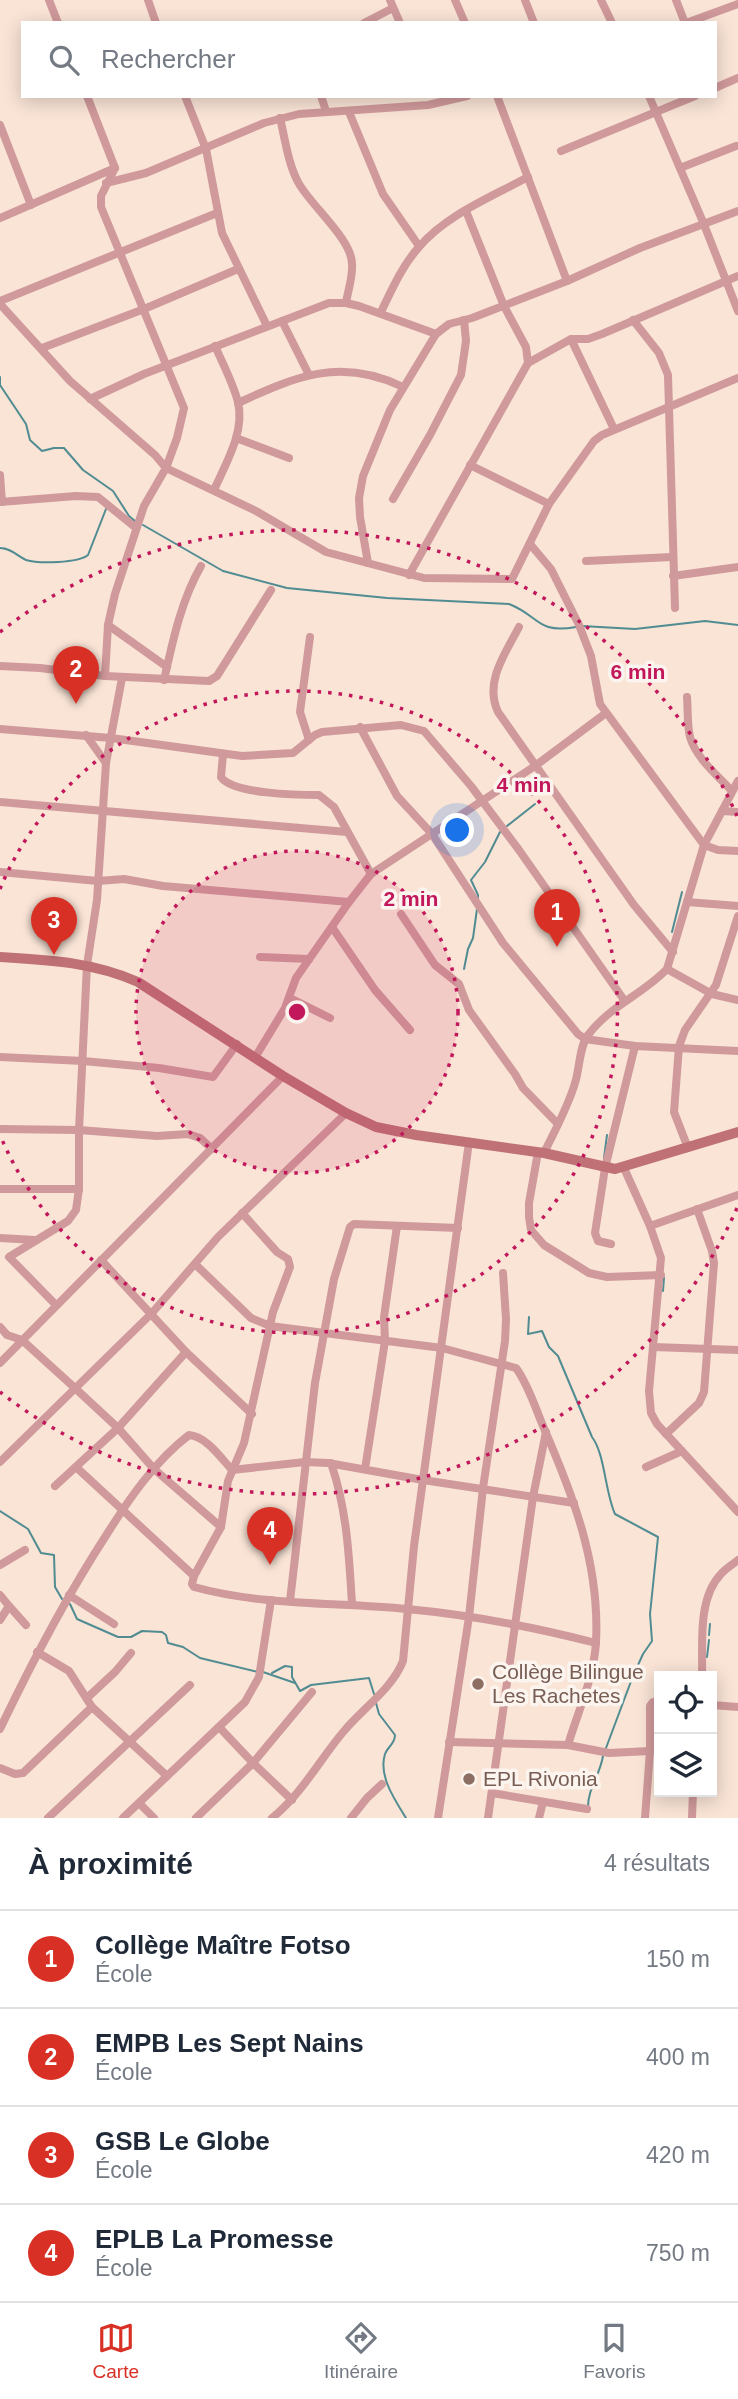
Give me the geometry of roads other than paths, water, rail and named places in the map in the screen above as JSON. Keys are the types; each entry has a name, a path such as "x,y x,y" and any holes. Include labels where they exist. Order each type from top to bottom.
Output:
{"main road":[{"path":"0,957 87,965 138,982 284,1076 346,1113 376,1126 416,1135 541,1152 605,1168 624,1168 738,1132"}],"street":[{"path":"50,0 57,21"},
{"path":"148,0 155,21"},
{"path":"454,0 464,21"},
{"path":"525,0 533,21"},
{"path":"601,0 611,21"},
{"path":"676,0 684,21"},
{"path":"367,21 392,4 399,21"},
{"path":"691,21 738,4"},
{"path":"717,87 738,78"},
{"path":"88,98 115,168"},
{"path":"186,98 206,149 222,233 267,327"},
{"path":"322,98 326,111"},
{"path":"106,183 146,173 280,118 451,98"},
{"path":"498,98 567,281"},
{"path":"650,98 738,311"},
{"path":"561,151 690,98"},
{"path":"349,112 383,194 419,246"},
{"path":"280,118 298,183 329,222 351,257 346,303"},
{"path":"0,125 31,205"},
{"path":"680,168 736,146"},
{"path":"104,677 108,625 115,594 136,528 155,484 166,468 184,408 101,207 101,196 115,168"},
{"path":"0,218 115,168"},
{"path":"381,312 398,276 419,246 446,222 528,177"},
{"path":"466,211 504,306 526,348 528,363"},
{"path":"368,563 360,517 359,498 363,476 376,441 403,387 436,334 449,324 504,306 703,222 738,211"},
{"path":"217,213 0,302 70,381 155,455 166,468 276,522 326,552 353,561 424,578 512,579 549,504 593,441 614,429 738,378"},
{"path":"42,348 238,269"},
{"path":"409,575 528,363 570,339 588,339 738,276"},
{"path":"90,399 215,346 329,303 346,303 381,312 436,334"},
{"path":"393,499 461,375 466,341 464,320"},
{"path":"633,320 659,353 668,375 674,608"},
{"path":"282,321 309,375"},
{"path":"570,339 614,429"},
{"path":"214,490 236,438 239,420 238,403 215,346"},
{"path":"238,403 280,384 309,375 366,372 403,387"},
{"path":"236,438 289,458"},
{"path":"470,465 549,504"},
{"path":"0,475 1,502 76,496 98,497 136,528"},
{"path":"530,544 551,569 575,616 591,656 597,699 606,713 704,845 738,851"},
{"path":"586,561 672,557"},
{"path":"164,680 176,626 201,566"},
{"path":"673,576 738,567"},
{"path":"0,666 40,668 104,677 209,681 217,676 271,590"},
{"path":"108,625 167,667"},
{"path":"519,627 496,673 491,694 498,712 634,905 673,952"},
{"path":"309,740 300,712 310,637"},
{"path":"56,1305 9,1259 10,1255 39,1240 73,1216 79,1189 79,1130 87,965 95,917 106,763 122,678"},
{"path":"687,696 692,743 732,791"},
{"path":"256,1056 290,998 296,978 371,874 535,766 606,713"},
{"path":"0,729 111,738 223,754 284,755 293,753 322,732 401,725 424,731 519,850 624,999"},
{"path":"360,727 397,796 432,834 503,943 573,1029 585,1039 635,1046 679,1046 738,1051"},
{"path":"86,736 106,763"},
{"path":"223,754 221,777 226,784 268,792 319,795 334,807 371,874"},
{"path":"661,1275 607,1277 589,1273 544,1245 531,1230 529,1203 541,1152 558,1124 575,1082 585,1039 624,999 658,978 667,969 704,845 738,781"},
{"path":"0,802 347,832"},
{"path":"722,811 738,812"},
{"path":"0,872 98,881 124,879 163,886 349,902"},
{"path":"687,902 738,906"},
{"path":"401,914 435,965 459,984 469,1010 523,1088 558,1124"},
{"path":"688,1148 674,1112 679,1046 685,1030 712,994 738,916"},
{"path":"332,927 375,990 410,1030"},
{"path":"261,957 309,959"},
{"path":"667,969 712,994 738,1000"},
{"path":"290,998 330,1018"},
{"path":"0,1057 159,1068 213,1077 237,1044"},
{"path":"611,1244 598,1241 595,1233 605,1168 635,1046"},
{"path":"0,1363 284,1076"},
{"path":"0,1462 152,1313 242,1213 346,1113"},
{"path":"0,1129 79,1130 157,1136 188,1134 200,1138 212,1149"},
{"path":"272,1818 292,1800 342,1732 399,1672 403,1661 423,1480 468,1142"},
{"path":"624,1168 650,1226 660,1258 661,1275 649,1391 651,1413 666,1434 736,1507"},
{"path":"0,1189 79,1189"},
{"path":"650,1226 738,1195"},
{"path":"666,1434 702,1398 714,1263 697,1209"},
{"path":"242,1213 276,1252 290,1263 270,1326 241,1454 232,1469 225,1494 220,1527 192,1584 197,1588 271,1600 352,1604 469,1617 514,1624 596,1643"},
{"path":"290,1601 315,1383 334,1279 351,1224 457,1228"},
{"path":"365,1469 385,1341 384,1317 397,1226"},
{"path":"0,1238 39,1240"},
{"path":"101,1260 186,1352 252,1414"},
{"path":"195,1264 251,1318 270,1326 442,1348 511,1364 519,1371 559,1458 575,1503 587,1544 595,1591 596,1643 588,1685 568,1745"},
{"path":"439,1818 469,1617 483,1488 501,1362 506,1319 503,1273"},
{"path":"0,1327 7,1335 22,1340 76,1389 118,1429 154,1469 220,1527"},
{"path":"653,1347 738,1350"},
{"path":"55,1486 118,1429 186,1352"},
{"path":"488,1818 533,1497 546,1432"},
{"path":"0,1729 37,1651 69,1595 123,1509 154,1469 183,1439 192,1435 208,1444 232,1469"},
{"path":"646,1467 682,1451"},
{"path":"232,1469 305,1462 331,1463 575,1503"},
{"path":"331,1463 343,1503 348,1536 352,1604"},
{"path":"76,1467 194,1576"},
{"path":"0,1565 25,1550"},
{"path":"702,1671 706,1606 712,1587 721,1574 737,1563"},
{"path":"0,1595 26,1625"},
{"path":"69,1595 114,1624"},
{"path":"123,1818 245,1702 258,1677 271,1600"},
{"path":"0,1620 9,1606"},
{"path":"37,1651 65,1668 92,1707 167,1776"},
{"path":"88,1698 131,1653"},
{"path":"48,1818 190,1685"},
{"path":"196,1818 253,1763 312,1692"},
{"path":"645,1818 650,1706 654,1702"},
{"path":"717,1705 738,1707"},
{"path":"0,1768 16,1774 23,1773 92,1707"},
{"path":"220,1728 292,1800"},
{"path":"449,1742 568,1745 609,1753 650,1751"},
{"path":"351,1818 382,1784"},
{"path":"492,1793 587,1809"},
{"path":"692,1818 693,1797"},
{"path":"539,1818 543,1801"},
{"path":"139,1803 154,1818"}],"waterway":[{"path":"0,377 0,385 26,424 30,440 42,451 64,448 83,470 113,491 135,521"},
{"path":"0,548 32,561 58,562 83,558 88,555 106,509"},
{"path":"143,525 223,571 287,588 387,598 509,604 545,626 563,629 576,627"},
{"path":"582,626 635,629 705,621 738,625"},
{"path":"507,826 535,804"},
{"path":"478,900 471,880 485,862 500,832"},
{"path":"672,932 682,892"},
{"path":"464,969 473,938 477,909"},
{"path":"604,1158 607,1135"},
{"path":"663,1291 664,1278"},
{"path":"529,1317 528,1334 542,1331 549,1347 558,1356 600,1453 615,1514 658,1537 650,1614 652,1641 633,1676 606,1748"},
{"path":"0,1511 28,1529 41,1553 54,1555 55,1587 62,1599"},
{"path":"70,1604 77,1619 118,1637 131,1637 142,1631 162,1632 168,1643 183,1647 200,1658 258,1672"},
{"path":"709,1635 710,1624"},
{"path":"707,1657 709,1640"},
{"path":"272,1673 285,1666 292,1667 292,1677 300,1691 311,1685 369,1678 374,1694"},
{"path":"263,1672 295,1683"},
{"path":"376,1703 379,1714 395,1735 385,1754 384,1771 389,1788 406,1818"},
{"path":"588,1807 603,1756"}],"place":[{"name":"EMPB Les Sept Nains","path":"76,704"},
{"name":"Collège Maître Fotso","path":"557,947"},
{"name":"GSB Le Globe","path":"54,955"},
{"name":"EPLB La Promesse","path":"270,1565"},
{"name":"Collège Bilingue Les Rachetes","path":"478,1684"},
{"name":"EPL Rivonia","path":"469,1779"}]}
